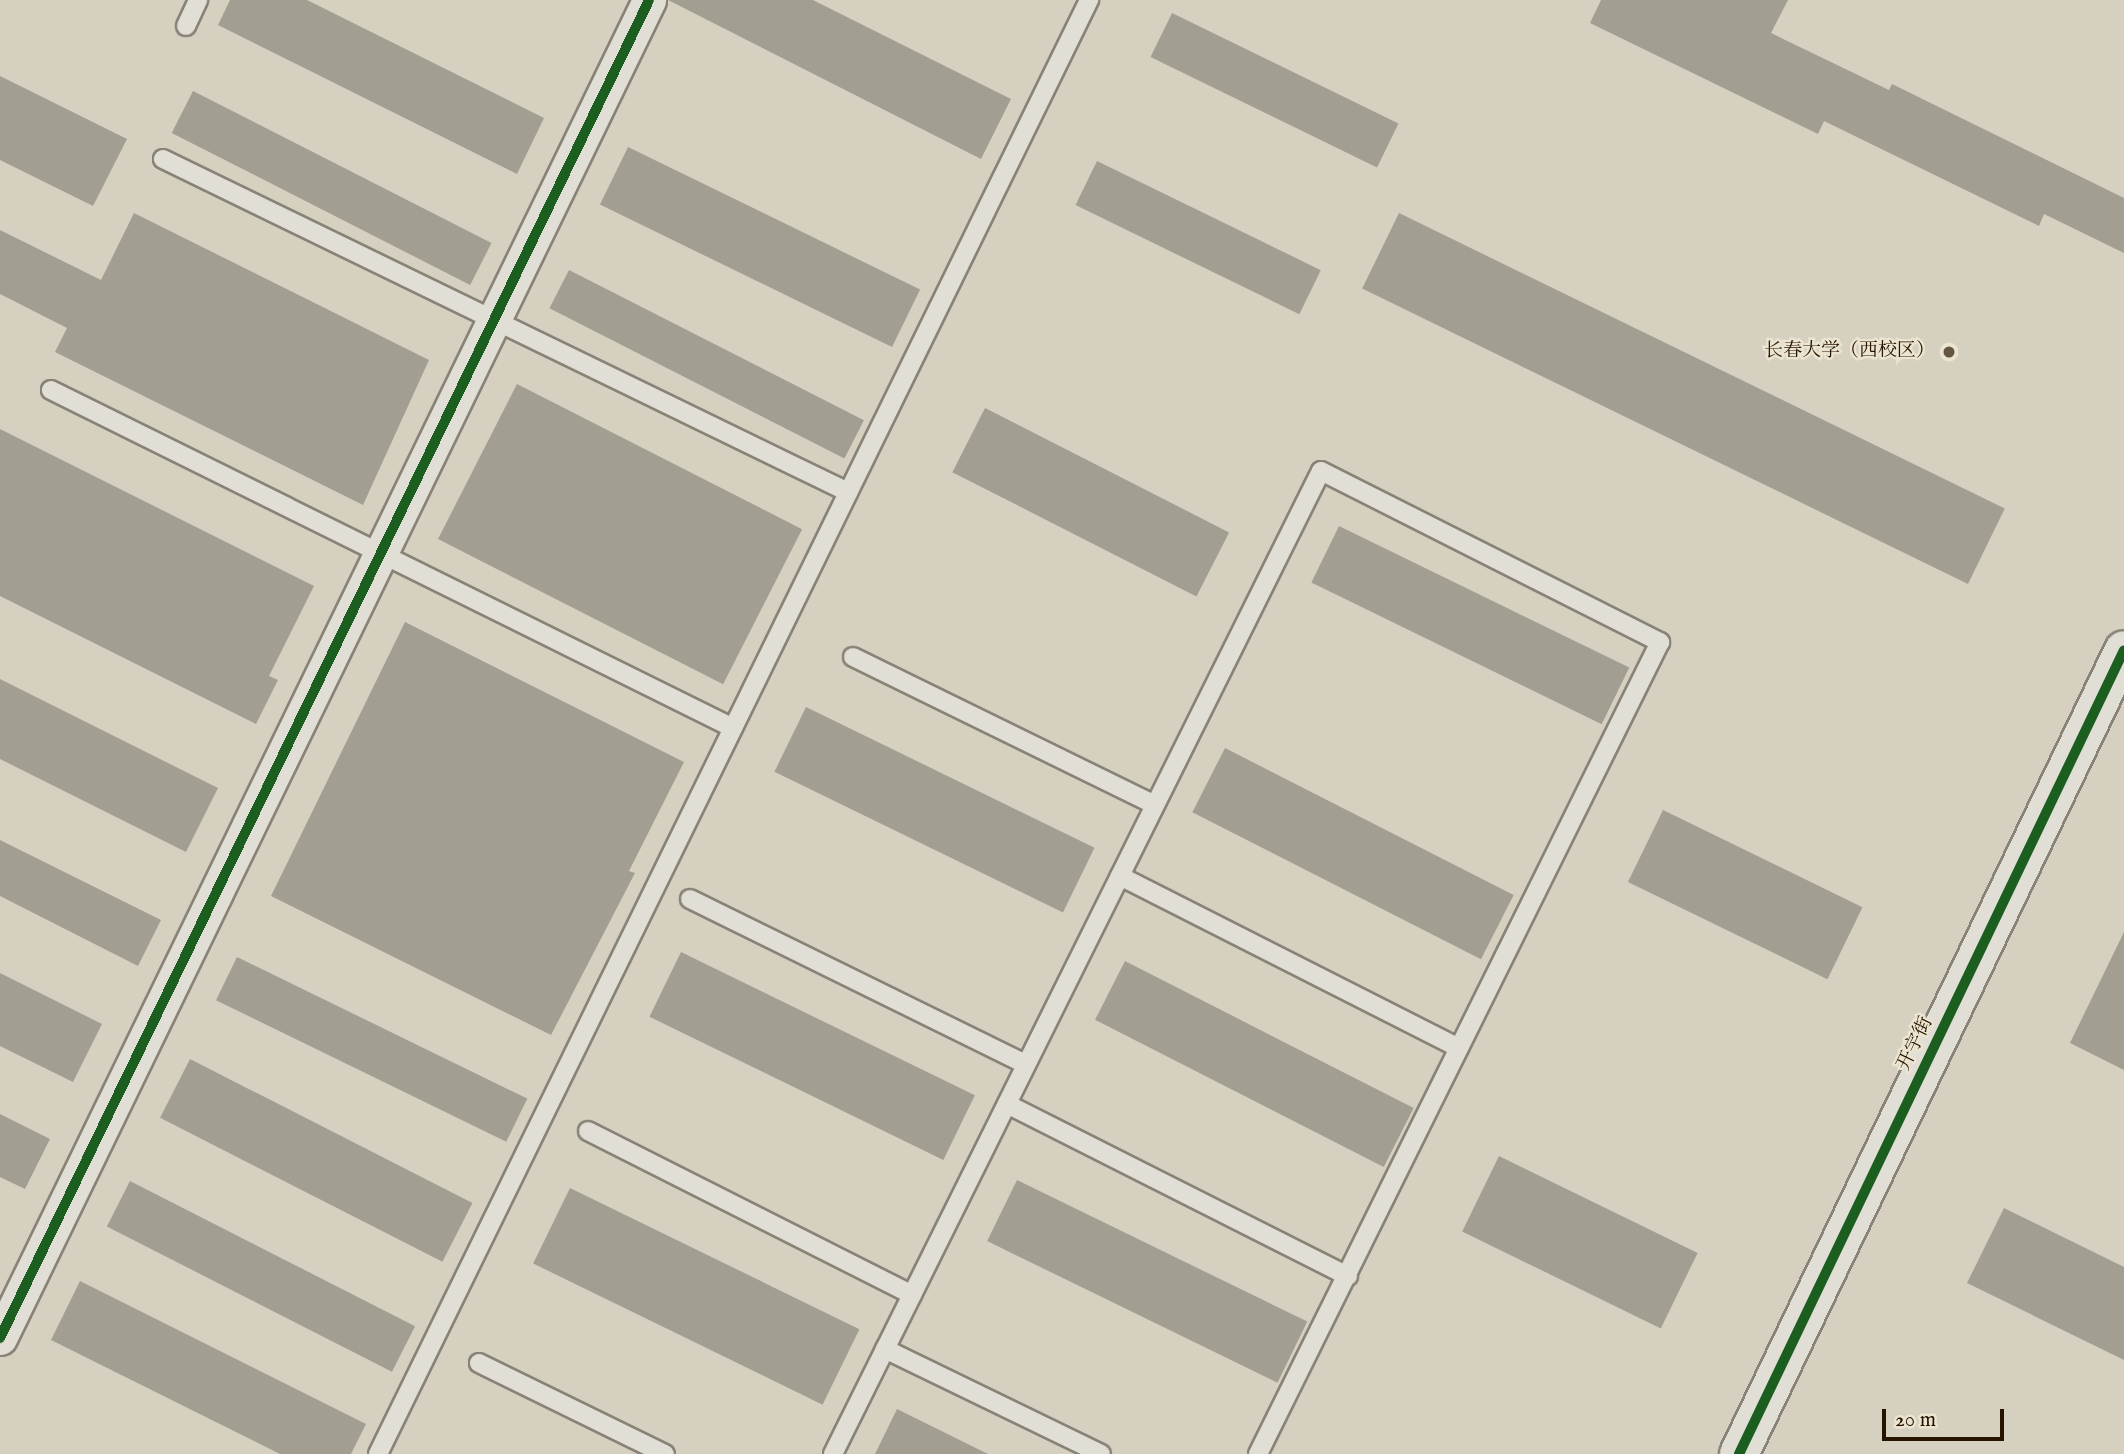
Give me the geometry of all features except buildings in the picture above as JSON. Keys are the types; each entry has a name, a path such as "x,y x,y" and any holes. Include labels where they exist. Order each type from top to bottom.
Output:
{"street":[{"path":"0,1338 649,0"},
{"name":"开宇街","path":"1739,1454 2124,650"}],"lane":[{"path":"186,26 198,0"},
{"path":"378,1454 1089,0"},
{"path":"163,159 849,492"},
{"path":"51,390 733,729"},
{"path":"833,1454 1321,471 1660,642 1258,1454"},
{"path":"853,657 1155,805"},
{"path":"1120,876 1459,1048"},
{"path":"690,899 1026,1064"},
{"path":"1007,1104 1348,1276"},
{"path":"588,1130 912,1295"},
{"path":"885,1349 1101,1454"},
{"path":"480,1363 665,1454"}],"cycle path":[{"path":"0,1338 649,0"},
{"path":"1739,1454 2124,650"}],"place":[{"name":"长春大学（西校区）","path":"1949,352"}]}
